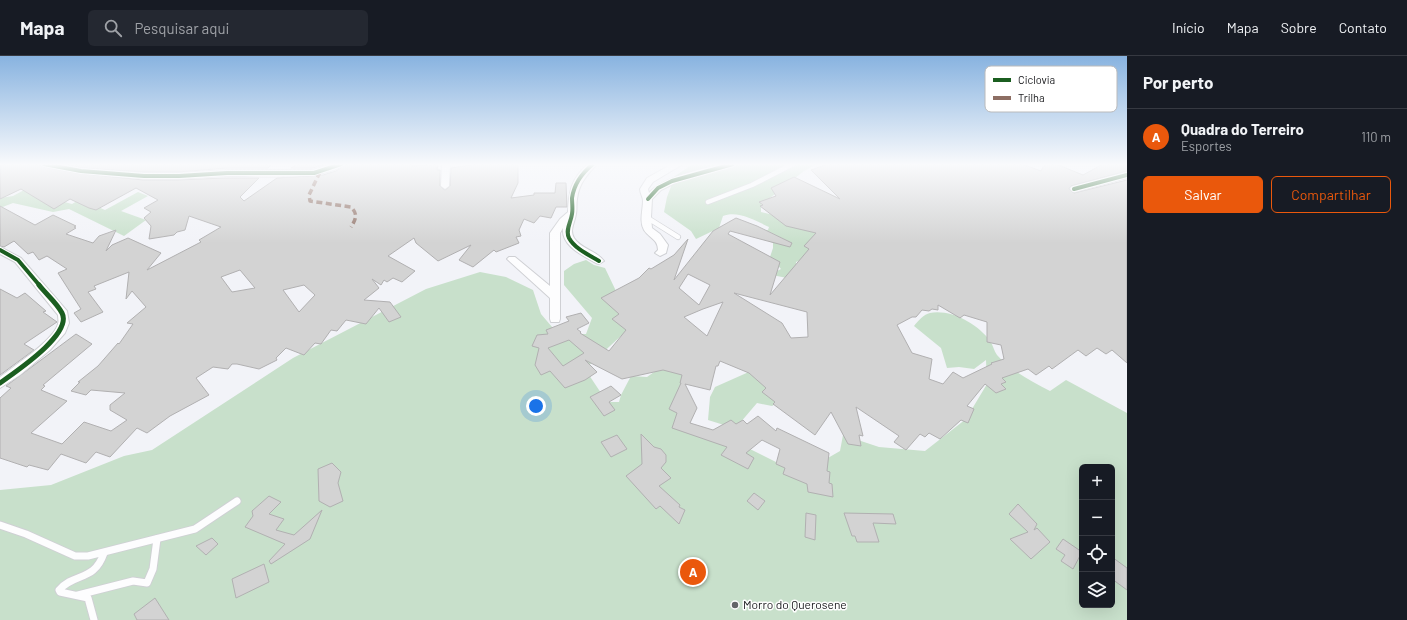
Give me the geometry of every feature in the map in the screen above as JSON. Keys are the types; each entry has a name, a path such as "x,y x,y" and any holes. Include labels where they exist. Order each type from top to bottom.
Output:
{"street":[{"path":"574,190 572,195 572,214 567,227 567,233 570,240 599,261"},
{"path":"644,190 648,200"},
{"path":"656,190 648,200 646,217 648,229 657,236 663,245 663,251 660,252"},
{"path":"555,319 555,233 563,221 572,214"},
{"path":"0,250 18,260 63,314 64,324 58,335 46,346 0,382"},
{"path":"512,259 555,296"}],"lane":[{"path":"708,202 738,190"},
{"path":"646,217 678,237"},
{"path":"0,525 26,534 75,556 88,556 195,529 237,501"},
{"path":"78,595 133,581 147,583 150,580 153,568 157,539"},
{"path":"94,620 88,598 60,592 58,590 63,584 89,574 103,561 104,553"}],"green space":[{"path":"23,190 46,190 57,200 72,204 97,190 89,203 105,210 138,192 148,196 121,211 146,220 124,236 69,209 53,212 13,203 0,208 0,198 13,196"},
{"path":"670,190 780,190 761,205 761,212 795,220 816,231 816,236 810,250 804,258 796,262 796,270 787,278 772,275 781,269 770,257 773,243 756,234 763,230 768,230 769,227 753,219 735,214 723,216 719,228 696,239 691,231 664,212"},
{"path":"586,260 594,265 605,268 626,312 635,323 585,369 607,402 619,402 631,376 647,377 657,370 649,360 686,376 679,411 691,426 706,433 724,425 708,420 710,397 715,387 751,371 783,400 772,406 757,403 734,430 746,447 780,464 795,477 840,451 843,435 879,447 925,451 966,419 987,384 986,360 974,369 959,367 947,368 941,348 914,326 923,316 930,313 947,313 963,319 979,329 1003,361 1022,375 1050,391 1066,380 1127,413 1127,620 0,620 0,490 51,485 124,456 152,450 293,358 426,289 480,272 506,277 533,290 541,314 558,334 586,334 592,318 564,285 564,271 574,264"}],"building":[{"path":"0,190 18,190 0,199"},
{"path":"23,190 132,190 96,210 70,199 54,209"},
{"path":"140,190 247,190 240,197 244,201 259,190 515,190 511,198 534,195 534,193 555,193 555,190 566,190 567,207 556,207 551,218 540,216 534,223 524,219 519,230 521,236 516,237 519,243 496,252 494,250 473,267 459,260 471,245 438,261 416,243 414,238 388,256 415,271 402,282 393,278 387,282 384,280 381,285 372,279 379,288 364,300 390,302 401,317 389,322 379,308 366,324 346,320 337,331 331,330 321,344 315,343 304,355 286,348 276,358 277,360 259,369 237,364 232,364 228,369 213,367 196,378 209,395 170,416 147,433 137,428 110,457 96,452 86,463 61,454 48,470 29,465 27,467 0,458 0,398 11,388 6,386 76,334 92,344 43,385 45,386 41,390 67,401 31,433 62,444 84,422 111,431 127,420 110,410 110,405 125,393 91,390 86,395 71,391 80,382 78,382 98,366 118,343 119,344 133,324 127,323 146,307 132,291 126,299 129,272 94,286 96,289 88,292 103,312 81,322 74,313 81,309 58,273 67,269 47,256 39,260 33,252 28,254 14,241 4,247 0,246 0,206 35,225 53,215 76,226 74,227 76,228 66,234 93,243 99,236 116,230 106,251 112,245 128,238 161,253 147,270 201,242 199,240 221,227 189,216 185,230 177,232 174,235 149,239 151,226 144,218 151,212 144,208 158,200","holes":["240,270 255,288 232,292 221,277","304,285 315,295 299,312 283,290"]},
{"path":"772,190 822,190 840,199 831,190 1071,190 1074,193 1085,190 1127,190 1127,363 1112,350 1106,354 1097,348 1086,356 1078,350 1052,369 1049,366 1036,375 1028,369 1002,378 1006,382 1001,384 1006,389 996,393 985,384 967,406 974,409 968,423 961,420 940,439 929,433 925,437 920,434 906,450 894,442 899,436 856,407 863,436 859,435 861,446 848,444 831,412 815,435 773,404 775,402 762,392 766,388 749,373 720,361 718,366 716,366 710,390 685,384 697,408 690,423 713,430 731,420 736,424 743,420 747,424 758,416 776,431 777,428 829,453 827,471 830,472 829,483 832,484 833,497 808,492 807,484 783,474 785,468 776,464 780,449 762,440 746,453 754,458 748,469 721,455 727,447 672,428 677,413 669,409 681,383 682,375 663,370 622,379 585,360 597,372 585,380 565,388 550,371 541,375 535,365 539,348 532,346 537,335 548,334 546,330 569,321 566,317 581,313 589,323 577,329 581,332 580,333 609,351 626,330 612,319 619,314 601,298 639,278 649,268 651,269 674,255 688,239 674,280 713,231 736,218 757,226 792,243 790,247 730,231 728,234 780,262 770,295 809,249 804,246 816,233 786,226 760,206 763,205 759,202 776,196","holes":["688,274 710,285 699,305 679,288","734,293 807,312 808,337 791,338 782,323","723,302 707,336 684,317 703,309","938,305 960,318 964,315 987,322 987,342 1001,345 1004,359 991,363 992,364 963,378 953,372 943,384 929,379 932,359 912,353 897,325 912,317 916,317 922,310 938,310","569,340 584,353 563,366 548,348"]},
{"path":"0,289 17,298 25,293 46,311 43,312 57,322 24,344 34,350 0,375"},
{"path":"611,386 621,395 609,402 615,410 604,416 590,397"},
{"path":"641,434 654,447 661,449 666,455 666,462 661,468 671,478 659,486 680,505 679,507 685,510 679,524 660,506 656,509 626,476 642,464"},
{"path":"617,435 627,449 611,457 601,442"},
{"path":"332,463 341,472 338,483 343,501 330,507 319,501 318,469"},
{"path":"754,493 765,501 758,510 747,501"},
{"path":"269,496 281,502 269,514 284,519 276,530 294,535 322,510 310,539 271,564 269,561 285,544 245,527 253,516 252,511"},
{"path":"1018,504 1037,524 1034,530 1037,528 1050,542 1031,559 1010,539 1028,532 1009,514"},
{"path":"806,513 816,515 815,540 805,537"},
{"path":"844,513 893,514 896,524 873,523 879,542 857,542 855,536 852,536"},
{"path":"212,538 218,544 206,555 196,546"},
{"path":"1063,539 1079,550 1079,558 1073,569 1061,561 1065,555 1056,549"},
{"path":"1115,559 1127,568 1127,590 1115,581"},
{"path":"264,564 269,582 236,598 232,579"},
{"path":"155,598 169,620 137,620 134,614"}],"marked path":[{"path":"311,190 309,195 310,201 351,207 356,214 351,227"}],"cycle path":[{"path":"574,190 572,197 572,214 568,226 569,238 582,251 599,261"},
{"path":"648,199 656,190"},
{"path":"0,250 18,260 63,314 64,323 61,330 46,347 0,383"}],"place":[{"name":"Quadra do Terreiro","path":"693,572"},
{"name":"Morro do Querosene","path":"735,605"}]}
